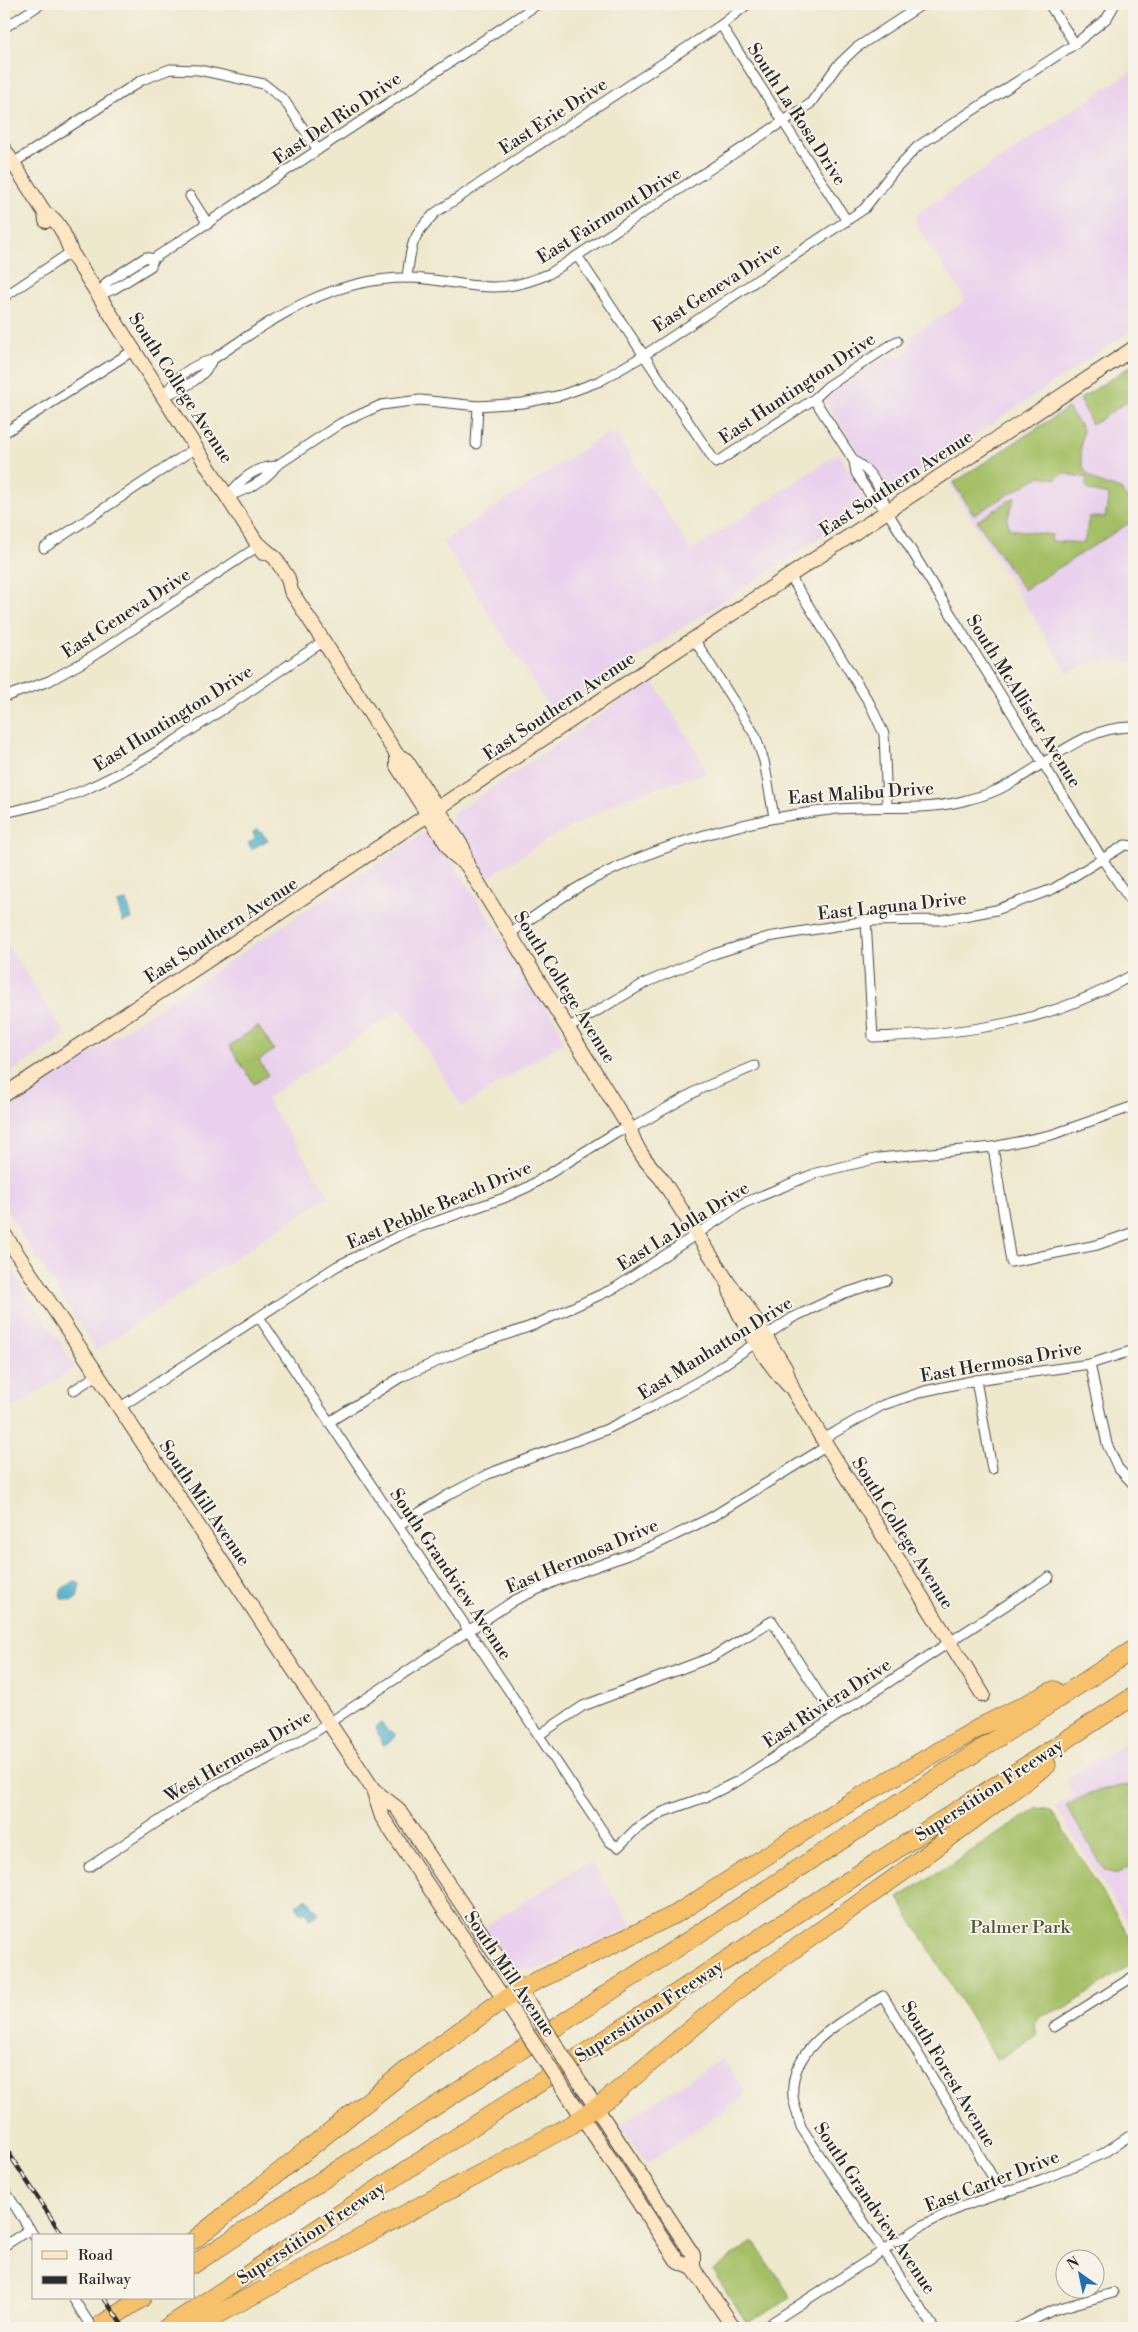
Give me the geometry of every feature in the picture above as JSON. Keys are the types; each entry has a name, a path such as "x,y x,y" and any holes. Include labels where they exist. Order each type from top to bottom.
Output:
{"highway":[{"path":"195,2239 418,2061 504,1999 676,1914 894,1776 984,1725 1133,1650"},
{"name":"Superstition Freeway","path":"195,2263 1133,1650"},
{"name":"Superstition Freeway","path":"166,2328 772,1930 1134,1696"},
{"path":"192,2328 463,2185 589,2113 741,1987 907,1869 1134,1700"},
{"path":"84,2328 119,2300"},
{"path":"96,2328 139,2300"}],"main road":[{"name":"South College Avenue","path":"7,156 44,213 46,223 57,240 71,252 260,545 274,558 288,578 291,592 397,755 406,760 453,854 467,865 630,1129 641,1137 655,1158 661,1178 728,1284 734,1306 761,1339 776,1372 793,1390 983,1695"},
{"name":"East Southern Avenue","path":"4,1095 1134,348"},
{"name":"South Mill Avenue","path":"4,1234 375,1791 397,1808 535,2012 582,2086 589,2113"},
{"name":"South Mill Avenue","path":"375,1791 382,1817 568,2095 589,2113 693,2256 693,2268 734,2328"}],"street":[{"path":"4,28 41,4"},
{"name":"East Del Rio Drive","path":"99,295 107,282 146,257 153,259 208,224 538,4"},
{"name":"East Erie Drive","path":"407,278 410,253 418,231 435,213 721,25 748,4"},
{"name":"East Fairmont Drive","path":"164,396 180,389 207,371 212,360 269,321 304,301 349,286 407,278 494,287 522,284 549,274 578,257 810,104 837,66 856,48 923,4"},
{"path":"1049,4 1075,44"},
{"name":"East Geneva Drive","path":"228,496 239,482 262,466 276,466 341,423 381,406 420,400 478,406 523,403 562,395 600,381 642,356 864,209 874,199 892,173 918,146 1075,44 1107,18 1115,4"},
{"name":"South La Rosa Drive","path":"721,25 847,221"},
{"path":"7,156 142,80 170,69 199,70 264,84 284,100 318,150"},
{"path":"190,196 208,224"},
{"path":"4,297 71,252"},
{"path":"578,257 642,356"},
{"name":"East Huntington Drive","path":"642,356 716,463 814,400 828,386 897,341"},
{"path":"4,433 134,350"},
{"name":"South McAllister Avenue","path":"814,400 854,460 866,467 876,482 887,511 1103,860 1134,906"},
{"path":"476,444 478,406"},
{"path":"44,548 197,447"},
{"name":"East Geneva Drive","path":"4,697 48,681 87,660 260,545"},
{"path":"790,576 870,704 884,734 888,806"},
{"path":"694,639 756,735 764,761 774,817"},
{"name":"East Huntington Drive","path":"4,813 48,803 82,791 124,771 323,642"},
{"name":"East Malibu Drive","path":"510,934 594,878 654,853 713,832 774,817 834,809 933,805 969,800 1008,785 1043,762 1097,732 1134,727"},
{"name":"East Laguna Drive","path":"568,1028 646,983 714,954 768,937 866,921 942,920 996,910 1053,889 1125,846 1134,846"},
{"path":"866,921 872,1037 920,1036 984,1029 1042,1016 1103,992 1134,974"},
{"name":"East Pebble Beach Drive","path":"119,1408 318,1277 354,1257 411,1230 504,1198 549,1175 618,1131 630,1129 702,1088 755,1066"},
{"name":"East La Jolla Drive","path":"329,1422 401,1377 471,1347 534,1325 614,1288 744,1203 816,1173 879,1158 993,1147 1050,1135 1134,1106"},
{"path":"993,1147 1011,1262 1097,1245 1134,1232"},
{"name":"East Manhatton Drive","path":"398,1525 488,1474 631,1418 704,1378 792,1318 845,1293 887,1280"},
{"name":"South Grandview Avenue","path":"259,1317 610,1842 618,1847"},
{"name":"East Hermosa Drive","path":"329,1722 468,1630 528,1593 655,1545 710,1518 883,1405 925,1391 976,1380 1090,1364 1134,1350"},
{"path":"1090,1364 1107,1444 1118,1468 1134,1485"},
{"path":"74,1390 97,1375"},
{"path":"976,1380 992,1469"},
{"name":"East Riviera Drive","path":"618,1847 636,1829 663,1812 708,1796 738,1781 1049,1577"},
{"path":"539,1735 583,1706 712,1657 772,1621 834,1717"},
{"name":"West Hermosa Drive","path":"89,1867 212,1786 281,1752 329,1722"},
{"path":"1054,2027 1134,1976"},
{"name":"South Grandview Avenue","path":"883,1996 819,2038 797,2066 793,2096 800,2127 934,2328"},
{"name":"South Forest Avenue","path":"883,1996 1004,2194"},
{"name":"East Carter Drive","path":"763,2328 882,2249 923,2225 961,2207 1004,2194 1102,2154 1134,2133"},
{"path":"4,2189 32,2233 4,2246"},
{"path":"1017,2328 1053,2310 1113,2293"},
{"path":"74,2300 92,2328"}],"shaded area":[{"path":"1120,4 1134,4 1134,26 1122,7"},
{"path":"1134,70 1134,329 892,490 883,488 823,399 878,361 901,356 907,352 911,345 910,337 963,302 963,295 915,223 918,213"},
{"path":"1134,362 1134,662 1095,660 1068,673 950,484"},
{"path":"607,433 617,436 691,551 839,453 867,504 864,508 553,713 443,542"},
{"path":"652,680 699,755 706,773 624,798 546,840 485,879 452,825 453,814"},
{"path":"425,832 435,835 560,1028 560,1034 564,1041 462,1107 401,1009 383,1020 266,1099 329,1195 96,1350 4,1206 4,1110"},
{"path":"4,939 66,1035 4,1077"},
{"path":"4,1258 76,1367 4,1414"},
{"path":"1134,1737 1134,1933 1056,1808 1075,1795 1065,1781"},
{"path":"585,1864 593,1865 631,1923 631,1928 564,1956 548,1966 534,1970 516,1968 508,1961 484,1927"},
{"path":"722,2058 744,2090 742,2098 646,2164 620,2125"}],"green space":[{"path":"1134,364 1134,397 1092,425 1080,399"},
{"path":"1068,408 1083,429 1081,453 1085,470 1090,477 1098,482 1121,489 1134,510 1134,520 1024,590 977,521 1015,497 1007,520 1010,529 1052,535 1051,541 1084,543 1089,517 1105,517 1109,495 1090,491 1086,485 1087,478 1062,473 1056,479 1040,476 974,515 953,483"},
{"path":"258,1026 274,1050 259,1060 268,1075 254,1084 229,1046"},
{"path":"1134,1786 1134,1863 1117,1874 1105,1871 1066,1806 1097,1791"},
{"name":"Palmer Park","path":"1038,1808 1051,1810 1134,1943 1134,1962 1068,2007 1040,2015 1034,2023 1037,2035 997,2060 898,1898"},
{"path":"753,2241 791,2297 747,2323 713,2271"}],"water":[{"path":"258,829 268,840 252,849 248,843 255,839 253,832"},
{"path":"127,901 132,919 123,922 117,903"},
{"path":"74,1581 80,1584 77,1598 72,1601 62,1599 60,1594 62,1589"},
{"path":"381,1723 388,1731 392,1731 396,1735 390,1742 382,1745 376,1727"},
{"path":"307,1898 319,1914 310,1920 305,1911 301,1913 296,1905"}],"railway":[{"path":"4,2146 62,2234"},
{"path":"105,2300 124,2328"}]}
